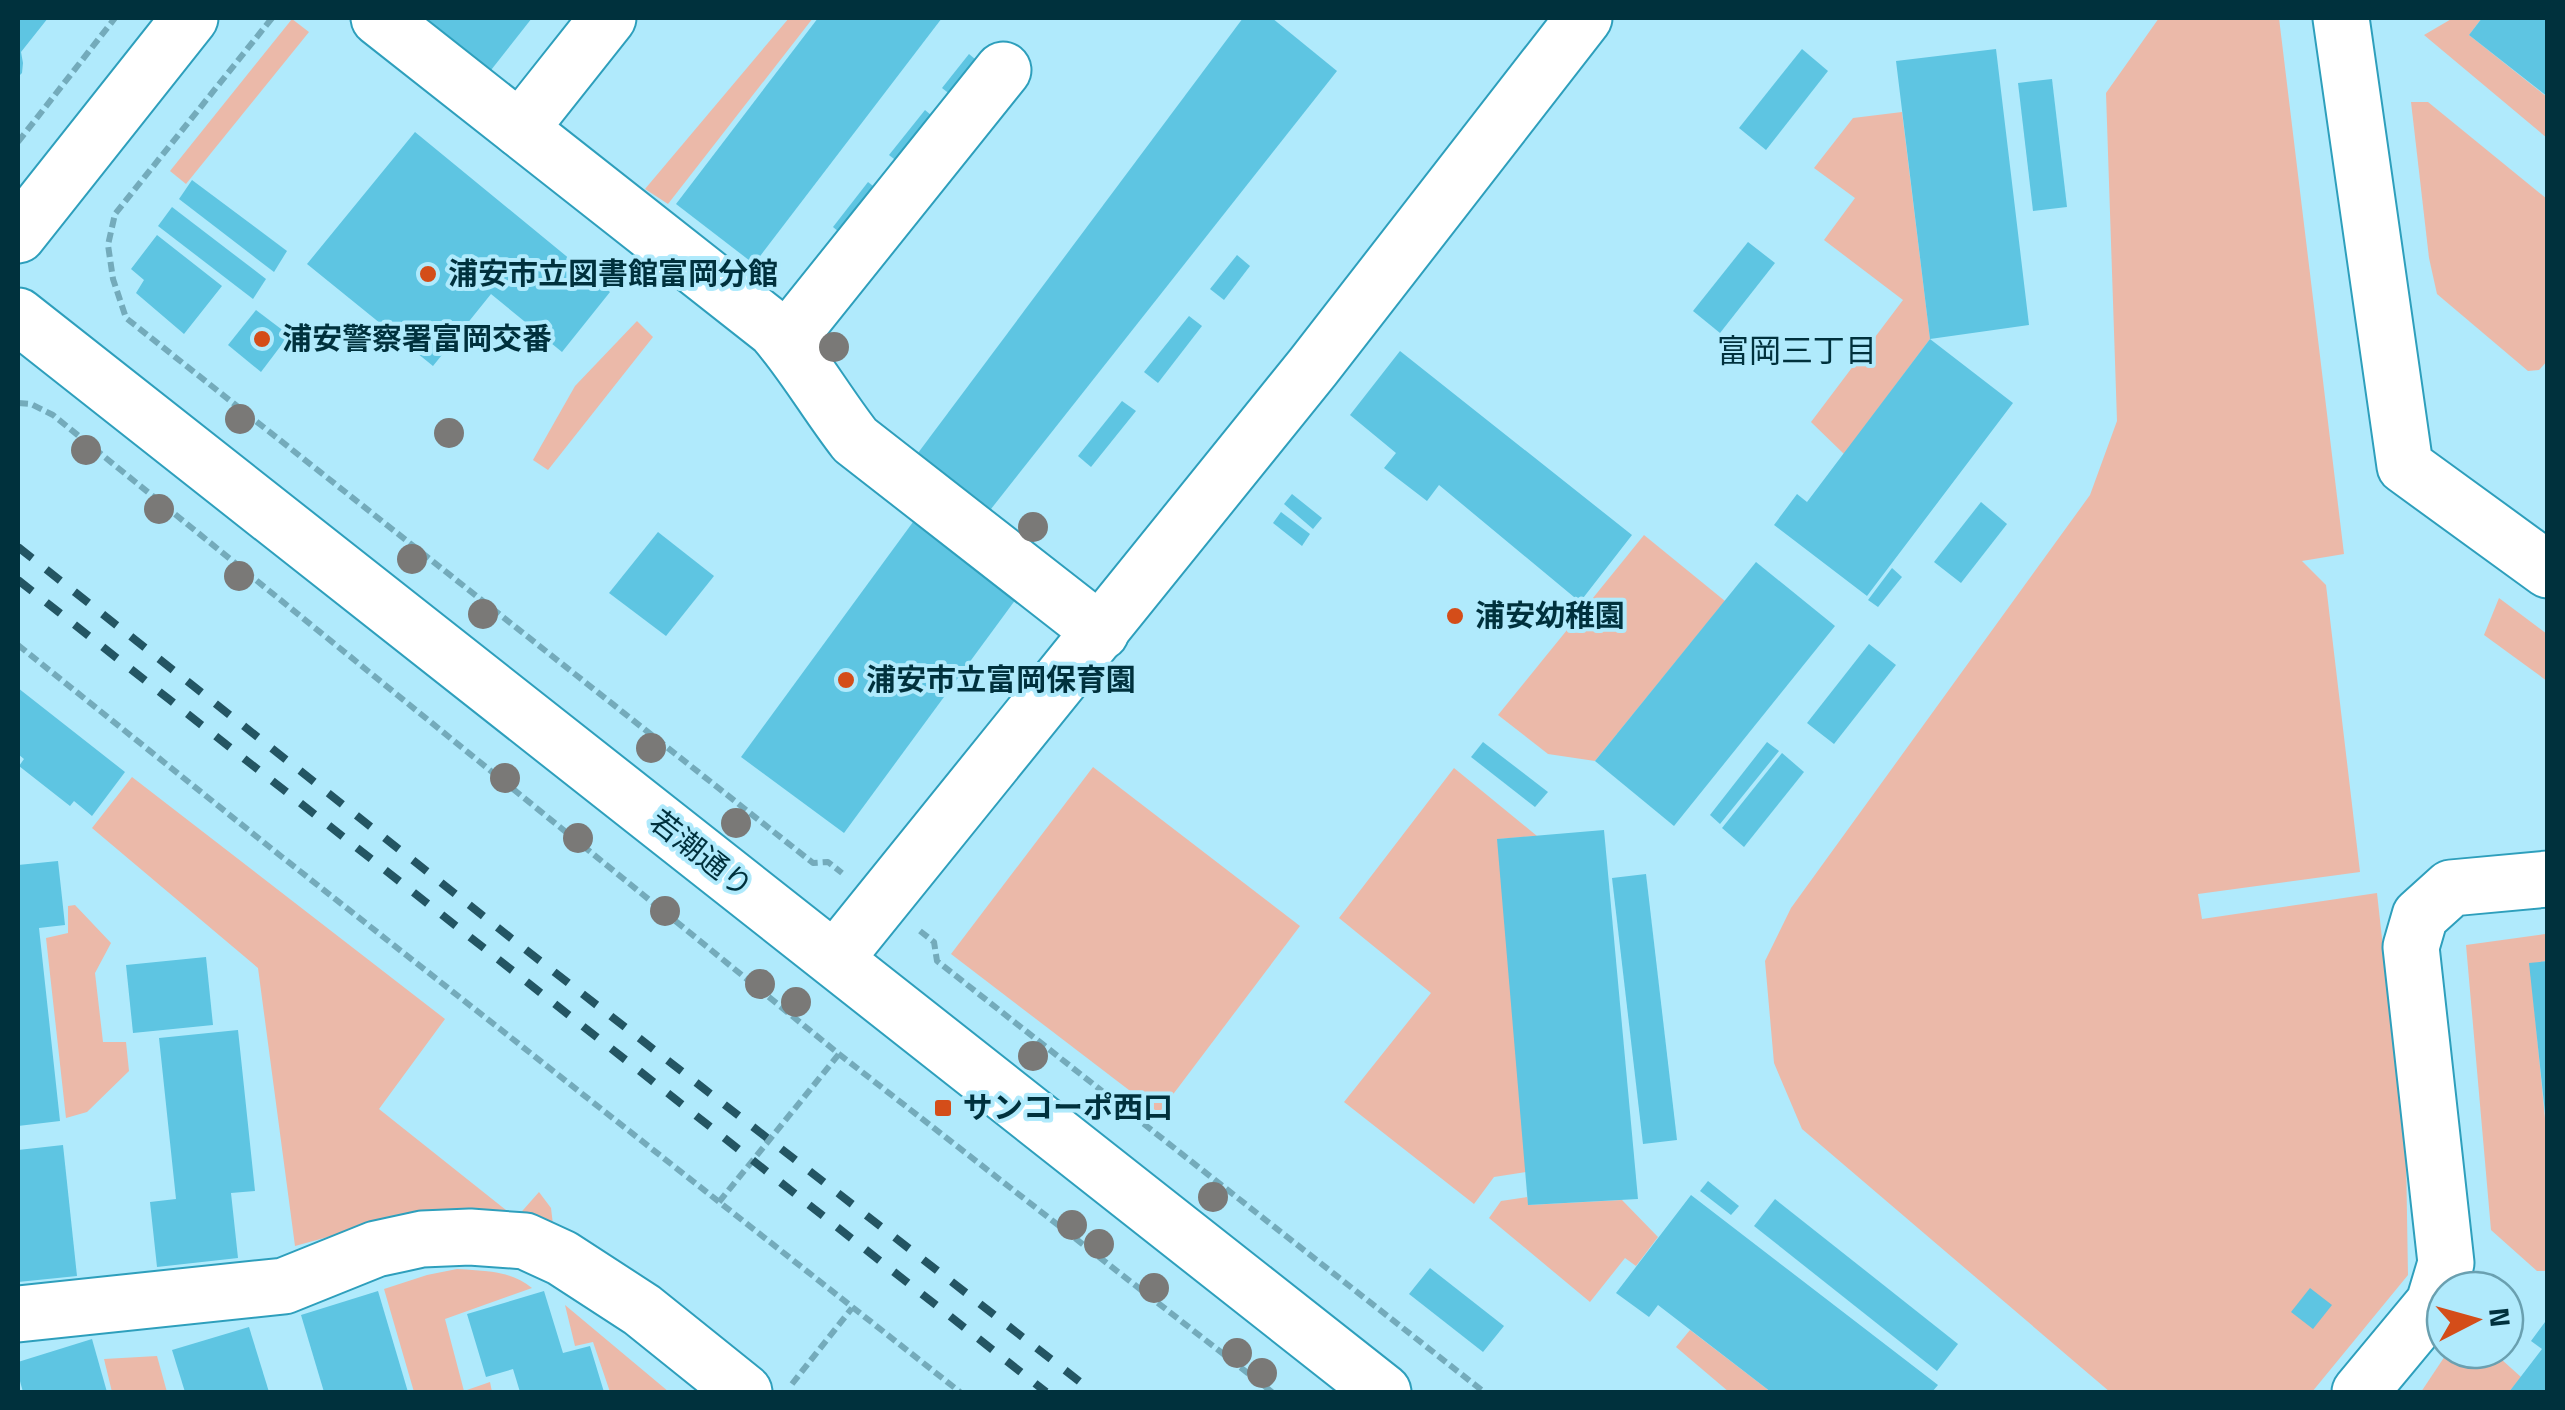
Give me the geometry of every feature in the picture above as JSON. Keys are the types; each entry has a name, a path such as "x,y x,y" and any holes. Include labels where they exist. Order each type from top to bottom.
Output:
{"street":[{"path":"18,235 190,18"},
{"path":"379,18 775,330 804,364 855,440 1101,632"},
{"path":"520,129 608,18"},
{"path":"835,959 1313,368 1584,18"},
{"path":"2341,18 2406,466 2548,570"},
{"path":"785,342 1004,70"},
{"name":"若潮通り","path":"18,316 1384,1392"},
{"path":"2360,1392 2434,1304 2446,1263 2411,947 2420,916 2450,888 2548,879"},
{"path":"18,1314 284,1286 376,1249 422,1239 524,1241 562,1258 642,1310 744,1392"}],"path":[{"path":"18,142 116,18"},
{"path":"272,18 115,214 108,245 112,279 126,318 813,863 828,862 934,942 936,961 1484,1392"},
{"path":"18,403 31,404 53,415 839,1054 1272,1392"},
{"path":"18,646 960,1392"},
{"path":"719,1202 839,1054"},
{"path":"785,1392 852,1308"}],"shaded area":[{"path":"789,18 813,18 668,204 645,189"},
{"path":"2159,18 2279,18 2344,554 2302,561 2326,585 2360,872 2198,894 2202,919 2377,893 2406,1155 2408,1275 2312,1392 2110,1392 1802,1129 1774,1063 1765,961 1791,908 2090,495 2117,421 2106,93"},
{"path":"2453,18 2482,18 2469,35 2547,97 2547,138 2424,35"},
{"path":"292,19 309,32 186,184 170,171"},
{"path":"2411,102 2428,102 2547,199 2548,360 2539,370 2528,371 2437,294 2429,258"},
{"path":"1902,112 1930,339 1844,454 1811,422 1903,300 1824,240 1855,198 1814,168 1853,118"},
{"path":"637,321 653,337 548,470 533,460 575,386"},
{"path":"1644,535 1725,601 1595,761 1548,754 1498,715"},
{"path":"2499,598 2547,634 2547,681 2484,635"},
{"path":"1093,767 1300,926 1159,1113 951,954"},
{"path":"1454,768 1537,836 1498,839 1526,1172 1494,1177 1474,1204 1344,1102 1431,993 1339,918"},
{"path":"132,777 445,1019 379,1109 516,1218 539,1192 551,1208 554,1233 364,1227 295,1246 258,968 92,828"},
{"path":"75,905 111,943 95,973 103,1042 126,1042 129,1071 87,1112 66,1118 46,938 68,933 68,906"},
{"path":"2545,934 2547,961 2530,964 2547,1139 2547,1271 2537,1271 2491,1230 2466,945"},
{"path":"1527,1197 1529,1205 1622,1200 1658,1237 1636,1266 1625,1258 1590,1302 1489,1218 1501,1201"},
{"path":"457,1269 506,1275 532,1288 445,1319 464,1391 490,1382 492,1392 414,1392 384,1289"},
{"path":"565,1305 669,1392 610,1392 593,1342 575,1346"},
{"path":"1690,1330 1771,1392 1729,1392 1676,1347"},
{"path":"157,1356 167,1392 112,1392 104,1359"},
{"path":"2436,1370 2513,1370 2521,1377 2509,1392 2421,1392"}],"building":[{"path":"18,18 48,18 21,52 22,73 18,77"},
{"path":"408,18 532,18 484,79"},
{"path":"818,18 942,18 754,264 676,204"},
{"path":"1243,18 1272,18 1337,71 991,509 918,453"},
{"path":"2482,18 2548,18 2548,97 2469,35"},
{"path":"1802,49 1828,71 1766,150 1739,128"},
{"path":"1996,49 2029,325 1930,339 1896,61"},
{"path":"969,54 982,65 956,99 942,88"},
{"path":"2052,79 2067,207 2033,211 2018,83"},
{"path":"925,110 938,121 903,166 889,155"},
{"name":"浦安市立図書館富岡分館","path":"415,132 610,292 562,352 491,294 433,366 307,264"},
{"path":"192,180 287,251 274,272 179,199"},
{"path":"868,182 882,193 846,238 833,227"},
{"path":"172,207 266,279 253,299 158,226"},
{"path":"157,235 222,286 184,334 136,293 144,280 131,269"},
{"path":"1748,242 1775,263 1720,333 1693,311"},
{"path":"1237,255 1250,266 1224,300 1210,289"},
{"path":"256,310 289,335 261,372 228,345"},
{"path":"1189,316 1202,326 1158,383 1144,372"},
{"path":"1930,339 2013,403 1867,596 1774,525 1797,494 1807,502"},
{"path":"1400,351 1632,535 1580,602 1439,485 1427,501 1384,468 1396,453 1350,415"},
{"path":"1122,401 1136,411 1091,467 1078,456"},
{"path":"1292,494 1322,518 1313,529 1284,504"},
{"path":"1981,502 2007,524 1961,583 1934,562"},
{"path":"1281,512 1310,534 1302,546 1273,523"},
{"path":"913,522 1016,599 844,833 741,757"},
{"path":"658,532 714,576 666,636 609,593"},
{"path":"1756,562 1835,626 1674,826 1595,761"},
{"path":"1892,568 1902,577 1878,607 1868,600"},
{"path":"1869,644 1896,665 1834,744 1807,723"},
{"path":"18,688 125,772 92,816 74,801 70,806 19,766 24,759 18,754"},
{"path":"1483,742 1548,792 1535,807 1471,757"},
{"path":"1767,742 1779,751 1720,824 1710,815"},
{"path":"1782,753 1804,772 1744,847 1722,828"},
{"path":"1604,830 1638,1199 1528,1205 1497,839"},
{"path":"58,861 65,925 39,928 60,1121 18,1126 18,865"},
{"path":"1646,874 1677,1140 1643,1144 1612,878"},
{"path":"206,957 213,1025 133,1033 126,965"},
{"path":"2548,961 2548,1113 2545,1113 2529,963"},
{"path":"238,1030 255,1191 231,1193 238,1258 157,1267 150,1202 176,1199 159,1038"},
{"path":"63,1145 77,1276 18,1282 18,1150"},
{"path":"1708,1181 1739,1206 1731,1215 1700,1191"},
{"path":"1691,1195 1938,1385 1932,1392 1771,1392 1658,1305 1649,1317 1616,1293"},
{"path":"1775,1199 1958,1344 1937,1371 1754,1226"},
{"path":"1430,1268 1504,1326 1483,1352 1409,1294"},
{"path":"2310,1288 2332,1305 2313,1329 2291,1312"},
{"path":"378,1291 408,1392 324,1392 301,1315"},
{"path":"544,1291 563,1353 590,1346 604,1392 520,1392 513,1369 486,1377 467,1314"},
{"path":"2548,1318 2548,1392 2509,1392 2542,1349 2531,1341"},
{"path":"249,1327 269,1392 185,1392 172,1350"},
{"path":"92,1339 107,1392 23,1392 18,1362"}],"railway":[{"path":"18,547 1093,1392"},
{"path":"18,580 1046,1392"}],"place":[{"name":"浦安市立図書館富岡分館","path":"428,274"},
{"name":"浦安警察署富岡交番","path":"262,339"},
{"name":"浦安幼稚園","path":"1455,616"},
{"name":"浦安市立富岡保育園","path":"846,680"},
{"name":"サンコーポ西口","path":"943,1108"}],"district":[{"name":"富岡三丁目","path":"1797,351"}]}
